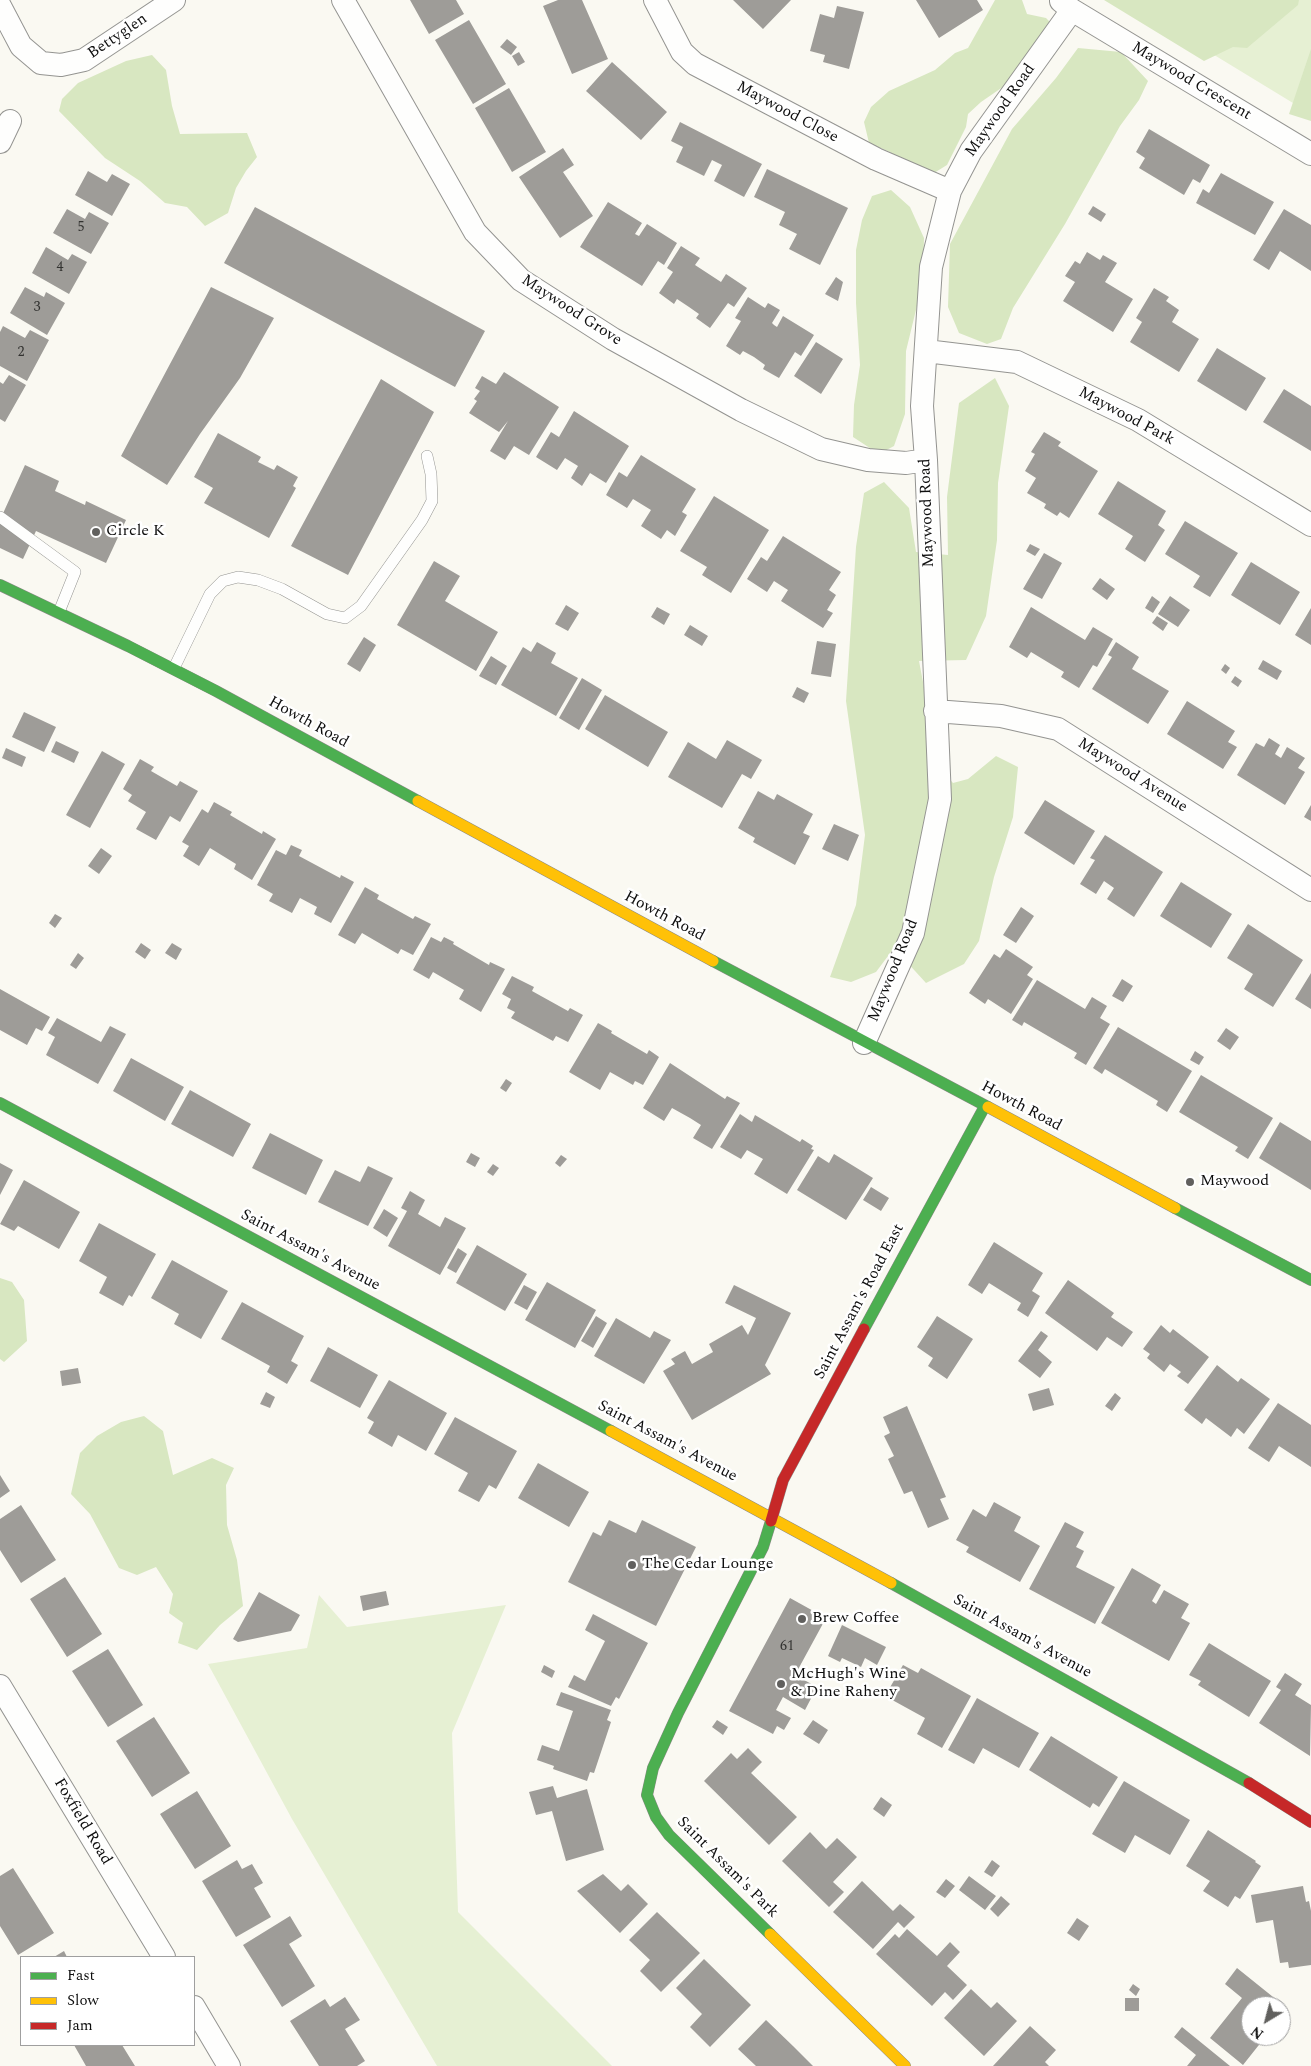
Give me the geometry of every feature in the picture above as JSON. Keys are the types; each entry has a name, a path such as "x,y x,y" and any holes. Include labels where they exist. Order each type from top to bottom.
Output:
{"street":[{"name":"Bettyglen","path":"0,6 21,46 41,63 61,65 84,60 174,0"},
{"name":"Maywood Grove","path":"343,0 476,232 521,280 639,353 741,410 821,449 868,460 906,463 926,460"},
{"name":"Maywood Close","path":"655,0 682,52 695,64 876,159 950,191"},
{"name":"Maywood Road","path":"864,1043 913,933 940,799 926,460 922,406 931,267 950,191 971,150 1066,5"},
{"name":"Maywood Crescent","path":"1066,5 1311,154"},
{"path":"0,142 10,121"},
{"name":"Maywood Park","path":"926,351 1017,362 1138,420 1311,525"},
{"name":"Howth Road","path":"0,585 174,668 864,1043 1311,1280"},
{"name":"Maywood Avenue","path":"936,711 1002,716 1058,729 1311,890"},
{"name":"Saint Assam's Avenue","path":"0,1103 772,1517 1238,1776 1311,1822"},
{"name":"Saint Assam's Road East","path":"772,1517 782,1480 985,1106"},
{"name":"Saint Assam's Park","path":"772,1517 763,1547 652,1768 647,1795 656,1817 669,1835 905,2066"},
{"name":"Foxfield Road","path":"0,1686 163,1956"},
{"path":"195,2009 229,2066"}],"lane":[{"path":"174,668 210,594 223,581 238,577 258,580 282,589 327,614 345,618 361,606 422,520 432,501 431,474 427,456"},
{"path":"0,517 75,572 59,612"}],"green space":[{"path":"995,0 1022,0 1027,14 1046,18 1055,27 1013,80 981,102 968,114 966,127 947,165 934,173 907,164 890,152 869,143 864,122 871,107 889,91 935,70 955,53 968,48"},
{"path":"1104,0 1299,0 1298,5 1247,48 1233,47 1204,61"},
{"path":"1124,0 1311,0 1311,75 1293,103"},
{"path":"1078,48 1121,52 1148,81 1139,100 1120,126 1065,224 1013,308 1001,339 987,344 959,333 948,307 950,244 1012,129 1056,78"},
{"path":"1311,49 1311,121 1289,114"},
{"path":"152,55 166,70 172,106 180,134 247,133 257,157 236,188 228,213 205,226 187,207 165,203 140,181 105,158 59,111 62,99 78,83 126,61"},
{"path":"891,190 910,207 924,238 923,281 906,351 905,414 894,446 879,454 853,437 854,405 860,365 856,303 856,250 862,220 872,196"},
{"path":"995,378 1009,406 998,483 997,540 986,616 966,660 919,661 927,703 927,753 953,783 968,779 996,756 1018,767 1013,817 994,877 979,941 964,964 926,983 894,948 876,972 851,982 830,977 856,905 865,835 846,701 856,547 864,493 884,482 909,508 916,552 948,555 947,497 959,403"},
{"path":"0,1278 12,1282 24,1300 27,1341 4,1362 0,1359"},
{"path":"144,1416 163,1431 173,1475 212,1458 234,1468 226,1485 227,1525 237,1560 243,1606 220,1625 197,1650 178,1643 183,1623 169,1613 173,1594 156,1567 137,1575 119,1568 90,1514 71,1494 80,1453 97,1436 121,1422"},
{"path":"319,1595 347,1627 506,1605 452,1733 458,1912 612,2066 437,2066 292,1819 208,1664 307,1648"}],"building":[{"path":"410,0 456,0 464,14 429,34"},
{"path":"558,0 582,0 608,59 572,74 543,6"},
{"path":"733,0 791,0 763,29"},
{"path":"916,0 977,0 983,10 939,38"},
{"path":"837,6 864,12 849,69 823,62 825,55 810,51 820,14 834,18"},
{"path":"469,20 506,84 473,104 435,40"},
{"path":"507,39 517,47 511,55 500,47"},
{"path":"519,52 525,62 518,66 512,56"},
{"path":"612,62 667,112 641,140 586,91"},
{"path":"509,88 546,152 512,172 475,108"},
{"path":"680,122 762,164 744,197 714,181 722,165 712,160 704,176 676,162 683,147 671,141"},
{"path":"1149,129 1210,165 1200,183 1193,179 1184,195 1139,168 1145,158 1136,152"},
{"path":"563,148 574,165 563,172 593,216 560,238 519,177"},
{"path":"767,169 848,208 820,265 789,249 797,234 779,225 785,212 754,197"},
{"path":"88,171 107,182 112,174 130,184 112,216 75,195"},
{"path":"1221,173 1274,202 1255,235 1196,203 1203,189 1209,193"},
{"path":"608,202 642,223 635,234 639,236 647,224 677,243 664,265 658,261 642,286 580,247"},
{"path":"1093,206 1106,214 1101,222 1088,214"},
{"path":"255,207 485,331 455,387 224,263"},
{"path":"67,209 85,219 89,212 109,223 91,254 53,233"},
{"path":"1284,209 1311,225 1311,271 1280,251 1269,270 1253,260"},
{"path":"681,246 700,258 695,265 721,282 726,274 747,288 734,307 728,303 710,328 696,318 699,314 689,307 677,299 674,304 659,293 673,272 667,268"},
{"path":"46,247 68,260 72,254 87,262 69,294 32,273"},
{"path":"1087,252 1100,260 1103,255 1117,263 1105,282 1133,299 1113,332 1063,301 1075,282 1065,276 1075,261 1080,264"},
{"path":"836,277 843,282 838,301 825,294"},
{"path":"25,287 44,297 46,292 65,303 47,335 10,313"},
{"path":"211,287 274,318 240,378 167,485 121,456"},
{"path":"1154,288 1169,297 1166,301 1179,310 1172,322 1199,339 1179,372 1130,342 1142,322 1136,318"},
{"path":"748,297 765,308 768,303 780,310 772,323 777,327 783,316 814,335 801,356 795,352 779,378 763,369 765,365 754,357 743,351 740,355 726,346 741,321 735,318"},
{"path":"3,326 25,338 30,330 49,340 27,381 0,366 0,332"},
{"path":"816,342 843,359 821,394 794,376"},
{"path":"1217,348 1266,378 1246,411 1197,381"},
{"path":"504,372 559,407 529,455 514,446 505,460 490,451 508,421 499,432 469,413 477,401 474,399 480,391 475,388 482,376 496,384"},
{"path":"9,375 26,385 5,422 0,419 0,382 3,384"},
{"path":"381,379 434,412 348,575 291,546"},
{"path":"1284,389 1311,406 1311,451 1263,422"},
{"path":"574,411 629,446 606,483 590,473 582,486 571,478 578,466 565,458 557,470 536,457 551,432 559,437"},
{"path":"1044,432 1061,442 1058,446 1098,471 1069,518 1060,512 1057,516 1044,508 1046,504 1027,493 1036,478 1025,471 1035,454 1031,452"},
{"path":"218,433 261,457 258,462 274,470 277,465 298,477 293,486 296,488 269,538 204,503 213,488 194,477"},
{"path":"641,455 696,489 682,512 687,515 675,536 667,530 661,539 641,526 651,510 633,499 627,508 606,495 619,472 627,477"},
{"name":"Circle K","path":"25,465 59,481 55,491 85,505 86,501 126,520 106,563 36,531 23,559 0,548 0,520"},
{"path":"1118,481 1166,511 1158,525 1165,530 1145,562 1125,549 1133,536 1098,514"},
{"path":"714,496 769,530 731,593 702,575 707,567 680,551"},
{"path":"1185,521 1238,553 1210,597 1193,587 1200,576 1165,554"},
{"path":"783,536 841,572 829,590 836,595 827,610 833,613 823,628 781,601 788,590 774,581 767,592 747,579 761,557 767,561"},
{"path":"1030,544 1040,549 1035,556 1026,551"},
{"path":"1044,553 1062,563 1042,599 1023,589"},
{"path":"434,561 460,576 445,601 498,632 476,671 397,625"},
{"path":"1251,562 1300,592 1280,625 1231,595"},
{"path":"1100,578 1115,589 1107,600 1092,589"},
{"path":"1152,596 1160,602 1153,613 1145,608"},
{"path":"1170,596 1190,610 1178,627 1158,614"},
{"path":"566,605 579,613 568,631 555,624"},
{"path":"657,607 670,614 664,625 651,617"},
{"path":"1031,607 1085,640 1093,627 1113,639 1097,667 1093,665 1079,688 1061,677 1064,672 1031,652 1027,658 1009,647"},
{"path":"1311,608 1311,645 1295,635"},
{"path":"1157,616 1168,623 1163,631 1152,623"},
{"path":"690,625 708,636 702,646 684,635"},
{"path":"364,637 376,645 360,672 347,664"},
{"path":"817,641 836,644 831,677 811,674"},
{"path":"537,642 556,653 551,663 578,678 556,716 501,685 523,647 531,652"},
{"path":"1116,642 1139,657 1132,669 1169,691 1148,724 1092,689 1112,657 1108,655"},
{"path":"491,656 507,666 496,685 479,676"},
{"path":"1263,660 1282,671 1277,680 1258,669"},
{"path":"1225,664 1230,668 1226,674 1221,670"},
{"path":"1235,676 1242,681 1238,687 1231,682"},
{"path":"582,678 602,690 579,730 559,718"},
{"path":"797,687 809,693 804,703 792,697"},
{"path":"605,695 668,732 648,767 585,729"},
{"path":"1187,701 1235,731 1228,742 1237,747 1223,769 1167,734"},
{"path":"24,712 56,727 44,752 12,737"},
{"path":"1269,738 1280,745 1275,754 1281,758 1287,747 1305,758 1298,768 1305,772 1285,805 1237,775 1256,743 1264,747"},
{"path":"727,740 762,760 751,779 742,774 722,808 668,777 688,742 716,759"},
{"path":"56,741 79,752 74,763 51,752"},
{"path":"6,748 26,757 22,767 2,758"},
{"path":"102,751 125,764 90,828 66,815"},
{"path":"140,759 154,767 151,771 177,786 180,781 198,791 180,822 170,816 156,840 136,829 146,812 128,801 132,795 123,789"},
{"path":"758,791 774,800 777,794 813,814 803,833 810,836 795,865 753,842 755,838 738,828"},
{"path":"1045,800 1095,831 1074,865 1024,833"},
{"path":"214,802 232,812 230,815 262,834 263,831 276,839 252,880 234,869 236,864 210,848 199,866 183,856 189,846 182,842 202,809 208,813"},
{"path":"1311,805 1311,821 1304,817"},
{"path":"834,824 859,835 848,861 822,849"},
{"path":"1105,835 1163,872 1134,917 1107,899 1114,888 1104,881 1096,894 1080,884 1095,860 1090,858"},
{"path":"291,845 302,850 299,856 340,878 341,875 354,882 331,923 314,914 317,907 300,898 292,913 269,901 273,894 257,885 276,850 286,855"},
{"path":"101,848 112,856 99,874 88,866"},
{"path":"1181,882 1232,914 1211,948 1160,916"},
{"path":"365,887 379,895 377,899 413,919 415,916 431,924 413,955 401,949 398,954 362,933 355,944 338,935"},
{"path":"1021,907 1034,916 1016,943 1003,935"},
{"path":"55,914 62,918 55,928 49,923"},
{"path":"1248,924 1303,960 1273,1007 1244,989 1253,974 1227,958"},
{"path":"431,937 441,942 444,937 489,965 490,962 505,969 481,1012 459,999 464,990 433,972 429,979 413,970"},
{"path":"141,943 151,950 145,959 135,952"},
{"path":"172,943 182,949 176,960 165,953"},
{"path":"1006,949 1033,967 1027,975 1033,979 1011,1014 988,999 985,1004 969,993 994,954 1000,958"},
{"path":"78,953 84,958 76,969 70,965"},
{"path":"1311,973 1311,1009 1295,999"},
{"path":"512,976 534,987 532,991 568,1011 570,1008 583,1015 568,1042 556,1036 553,1041 511,1018 515,1012 507,1008 511,999 502,994"},
{"path":"1122,979 1133,986 1123,1002 1112,996"},
{"path":"1037,980 1085,1009 1092,997 1107,1006 1100,1018 1110,1024 1086,1065 1074,1058 1077,1053 1024,1022 1022,1026 1012,1020"},
{"path":"0,989 50,1017 42,1031 36,1028 27,1045 0,1030"},
{"path":"57,1018 101,1042 110,1026 126,1034 98,1084 46,1055 55,1037 48,1033"},
{"path":"598,1023 612,1031 611,1033 647,1054 649,1050 659,1057 643,1085 635,1081 633,1085 610,1072 600,1090 569,1072"},
{"path":"1118,1027 1192,1071 1167,1112 1156,1105 1158,1101 1105,1069 1102,1074 1093,1068"},
{"path":"1226,1028 1239,1037 1230,1050 1217,1041"},
{"path":"1195,1051 1204,1057 1199,1065 1190,1060"},
{"path":"131,1058 184,1087 165,1121 113,1091"},
{"path":"670,1063 725,1099 727,1096 740,1103 712,1149 693,1138 701,1125 690,1118 672,1108 664,1121 643,1108"},
{"path":"1201,1075 1273,1118 1248,1159 1235,1151 1238,1147 1179,1112"},
{"path":"506,1079 512,1083 506,1092 500,1088"},
{"path":"190,1090 251,1124 233,1157 171,1124"},
{"path":"740,1114 752,1122 755,1115 800,1142 802,1139 813,1146 811,1149 814,1150 787,1194 754,1174 763,1159 747,1150 741,1159 720,1147"},
{"path":"1280,1122 1311,1141 1311,1190 1259,1158"},
{"path":"270,1133 323,1160 306,1195 252,1168"},
{"path":"471,1153 480,1158 475,1167 466,1162"},
{"path":"834,1154 873,1178 846,1220 797,1190 818,1156 829,1163"},
{"path":"561,1155 567,1159 560,1167 555,1163"},
{"path":"0,1163 13,1170 0,1195"},
{"path":"493,1164 499,1168 493,1176 487,1172"},
{"path":"368,1166 393,1178 368,1226 318,1202 335,1170 360,1182"},
{"path":"24,1180 80,1212 59,1249 18,1226 14,1231 0,1224"},
{"path":"871,1187 889,1198 881,1211 863,1200"},
{"path":"410,1191 425,1200 418,1214 440,1227 445,1217 466,1228 440,1275 388,1246 407,1211 401,1208"},
{"path":"384,1209 398,1218 387,1237 373,1228"},
{"path":"99,1223 156,1254 132,1297 129,1295 123,1306 99,1293 107,1277 79,1261"},
{"path":"994,1242 1043,1273 1032,1291 1040,1296 1028,1317 1017,1310 1021,1303 989,1283 982,1294 968,1285"},
{"path":"477,1245 527,1274 505,1311 456,1283"},
{"path":"458,1248 467,1254 456,1273 447,1268"},
{"path":"172,1260 228,1291 201,1339 174,1324 179,1314 151,1298"},
{"path":"1068,1280 1114,1313 1111,1317 1133,1332 1122,1347 1107,1337 1097,1351 1045,1313"},
{"path":"547,1282 596,1310 575,1348 525,1320"},
{"path":"524,1285 537,1292 527,1310 514,1303"},
{"path":"734,1285 791,1313 765,1365 771,1374 692,1420 663,1371 675,1364 671,1359 685,1351 692,1364 713,1352 709,1344 742,1325 748,1335 756,1318 725,1303"},
{"path":"242,1302 304,1336 291,1361 298,1365 287,1384 267,1372 270,1366 221,1339"},
{"path":"596,1316 607,1323 593,1348 581,1341"},
{"path":"937,1316 973,1339 947,1379 928,1366 933,1358 917,1347"},
{"path":"616,1318 650,1338 654,1331 671,1340 644,1384 594,1356"},
{"path":"1161,1325 1170,1333 1173,1329 1209,1357 1188,1384 1177,1376 1181,1372 1170,1364 1164,1372 1147,1358 1150,1354 1143,1349"},
{"path":"1041,1331 1048,1336 1038,1350 1052,1362 1040,1378 1018,1361"},
{"path":"328,1347 378,1375 360,1408 310,1381"},
{"path":"1217,1365 1238,1382 1241,1378 1270,1399 1244,1434 1237,1428 1231,1437 1206,1418 1202,1424 1184,1410"},
{"path":"78,1368 81,1383 62,1386 60,1371"},
{"path":"389,1380 447,1413 426,1451 398,1435 392,1447 368,1433 374,1422 367,1418"},
{"path":"1049,1388 1054,1405 1033,1411 1028,1394"},
{"path":"266,1392 275,1397 270,1408 260,1404"},
{"path":"1115,1393 1121,1398 1112,1411 1105,1406"},
{"path":"1278,1403 1311,1425 1311,1467 1279,1446 1269,1462 1248,1448"},
{"path":"907,1406 946,1497 940,1499 949,1519 928,1528 912,1491 904,1494 888,1459 894,1456 884,1436 890,1433 883,1417"},
{"path":"455,1417 517,1451 496,1489 489,1485 479,1502 458,1491 468,1473 434,1454"},
{"path":"538,1463 589,1492 569,1527 518,1498"},
{"path":"0,1475 10,1491 0,1498"},
{"path":"994,1502 1021,1517 1014,1531 1040,1546 1020,1582 966,1552 969,1547 956,1540 973,1509 986,1517"},
{"path":"21,1505 56,1560 21,1583 0,1550 0,1519"},
{"name":"The Cedar Lounge","path":"609,1520 636,1533 642,1520 696,1547 656,1626 568,1582 593,1532 601,1536"},
{"path":"1065,1522 1084,1532 1076,1547 1084,1551 1076,1567 1115,1587 1095,1624 1029,1589"},
{"path":"1132,1568 1161,1585 1152,1601 1156,1604 1164,1590 1189,1604 1181,1618 1190,1623 1169,1661 1101,1623"},
{"path":"65,1577 102,1634 67,1657 30,1599"},
{"path":"386,1591 389,1605 363,1611 360,1596"},
{"path":"259,1592 300,1615 291,1631 238,1642 233,1639"},
{"path":"790,1598 826,1618 795,1675 817,1687 805,1710 783,1697 776,1710 791,1718 784,1730 777,1726 773,1734 729,1711"},
{"path":"593,1614 648,1643 619,1699 616,1697 611,1706 568,1687 574,1675 585,1681 605,1641 585,1630"},
{"path":"842,1625 886,1647 877,1665 865,1658 861,1667 842,1658 840,1662 828,1656"},
{"path":"1209,1643 1271,1681 1249,1717 1198,1685 1201,1681 1189,1675"},
{"path":"108,1649 143,1705 108,1727 72,1671"},
{"path":"544,1665 555,1671 552,1678 541,1672"},
{"path":"903,1665 918,1673 921,1668 971,1696 942,1748 917,1734 925,1718 885,1696"},
{"path":"1285,1673 1302,1684 1295,1695 1311,1705 1310,1756 1259,1723 1281,1690 1276,1687"},
{"path":"561,1692 611,1710 607,1720 611,1722 594,1773 590,1772 587,1781 553,1769 554,1766 537,1760 542,1745 559,1751 573,1711 556,1705"},
{"path":"977,1698 1039,1733 1019,1768 983,1748 974,1764 948,1750"},
{"path":"154,1717 190,1773 152,1797 116,1741"},
{"path":"717,1720 728,1727 723,1735 712,1727"},
{"path":"813,1720 828,1730 819,1744 803,1734"},
{"path":"1051,1736 1118,1777 1099,1807 1093,1803 1090,1808 1029,1770"},
{"path":"748,1748 762,1762 751,1773 797,1817 769,1845 704,1781 731,1753 737,1759"},
{"path":"1124,1781 1190,1820 1170,1855 1135,1835 1125,1853 1092,1834"},
{"path":"553,1786 557,1798 587,1789 604,1850 566,1861 552,1811 536,1815 529,1792"},
{"path":"197,1791 231,1846 195,1869 160,1814"},
{"path":"881,1797 892,1805 884,1817 873,1809"},
{"path":"1208,1830 1261,1866 1240,1899 1235,1896 1228,1907 1203,1891 1210,1881 1186,1866"},
{"path":"810,1832 826,1849 837,1838 857,1857 833,1882 844,1892 829,1907 782,1861"},
{"path":"237,1860 242,1869 252,1864 263,1883 254,1888 271,1917 236,1937 202,1881"},
{"path":"992,1860 1000,1866 992,1877 984,1872"},
{"path":"13,1868 54,1933 18,1955 0,1926 0,1876"},
{"path":"603,1874 621,1891 628,1884 648,1904 620,1933 577,1891"},
{"path":"969,1876 996,1896 985,1910 959,1890"},
{"path":"946,1879 955,1886 945,1898 936,1892"},
{"path":"862,1881 893,1911 900,1904 915,1917 904,1928 898,1922 873,1949 833,1912"},
{"path":"1303,1886 1306,1902 1309,1901 1311,1911 1311,1965 1289,1968 1288,1962 1280,1963 1273,1920 1256,1923 1251,1895"},
{"path":"1001,1896 1010,1904 998,1917 990,1909"},
{"path":"657,1912 700,1953 661,1992 640,1971 650,1960 629,1940"},
{"path":"290,1916 302,1936 289,1944 315,1986 282,2007 243,1945"},
{"path":"1077,1918 1089,1926 1079,1941 1067,1933"},
{"path":"907,1929 937,1956 950,1942 960,1952 947,1966 967,1985 953,2000 945,1992 932,2006 876,1954 895,1934 899,1938"},
{"path":"64,1951 66,1956 56,1956"},
{"path":"704,1959 751,2005 710,2047 690,2027 702,2014 676,1988"},
{"path":"1237,1968 1272,1996 1241,1997 1225,1984"},
{"path":"1133,1984 1140,1989 1136,1996 1129,1990"},
{"path":"971,1989 991,2008 997,2002 1017,2021 984,2056 944,2018"},
{"path":"345,1997 360,2020 345,2029 365,2061 357,2066 319,2066 290,2021 325,1999 330,2007"},
{"path":"1125,1998 1139,1998 1139,2011 1125,2011"},
{"path":"1241,1999 1241,2046 1258,2046 1243,2065 1210,2038"},
{"path":"766,2020 813,2066 756,2066 738,2049"},
{"path":"1030,2026 1056,2050 1045,2062 1049,2066 993,2066"},
{"path":"1182,2027 1230,2066 1187,2066 1196,2055 1174,2037"},
{"path":"75,2046 123,2046 135,2066 86,2066"}],"traffic: fast":[{"path":"0,585 128,646 216,691 418,801"},
{"path":"713,961 988,1107"},
{"path":"0,1103 611,1431"},
{"path":"864,1329 985,1106"},
{"path":"1175,1208 1311,1280"},
{"path":"770,1934 669,1835 656,1817 647,1795 653,1768 678,1713 763,1547 771,1521"},
{"path":"891,1583 1249,1783"}],"traffic: slow":[{"path":"418,801 713,961"},
{"path":"988,1107 1175,1208"},
{"path":"611,1431 891,1583"},
{"path":"770,1934 905,2066"}],"traffic: jam":[{"path":"771,1521 783,1480 864,1329"},
{"path":"1249,1783 1311,1822"}],"place":[{"name":"Circle K","path":"96,532"},
{"name":"Maywood","path":"1190,1182"},
{"name":"The Cedar Lounge","path":"632,1565"},
{"name":"Brew Coffee","path":"802,1619"},
{"name":"McHugh's Wine & Dine Raheny","path":"781,1684"}]}
